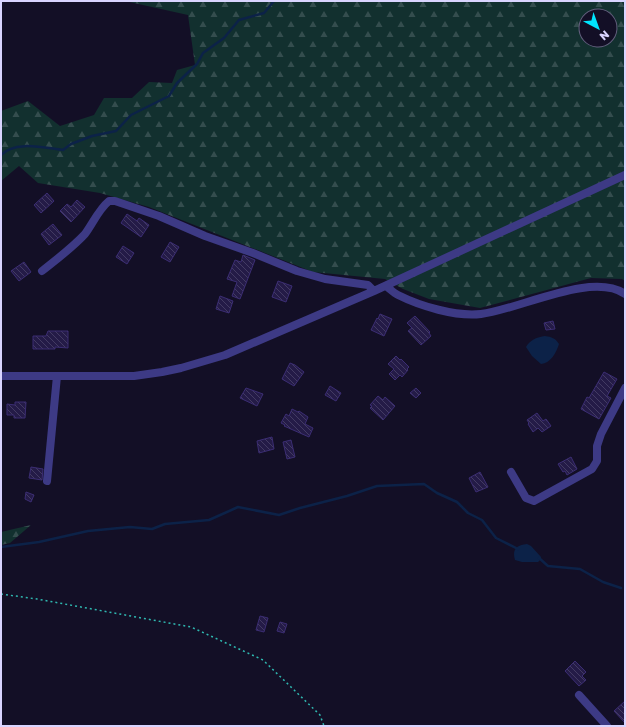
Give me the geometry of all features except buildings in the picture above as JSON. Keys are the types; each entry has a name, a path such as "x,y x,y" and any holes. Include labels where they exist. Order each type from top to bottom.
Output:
{"street":[{"path":"1,376 134,376 181,368 224,355 386,286 625,175"},
{"path":"42,271 68,251 85,233 104,205 109,201 115,201 159,216 205,236 297,271 325,279 368,285 374,291"},
{"path":"386,286 398,295 428,306 456,313 480,314 574,289 594,287 609,288 620,290 625,294"},
{"path":"46,481 57,376"},
{"path":"512,472 526,498 534,501 592,469 597,461 597,446 601,434 625,388"},
{"path":"579,695 608,726"}],"path":[{"path":"1,594 37,599 191,627 263,660 320,716 324,726"}],"green space":[{"path":"125,1 625,1 625,281 622,279 591,278 480,308 429,299 403,289 385,279 313,272 149,207 100,193 38,183 19,166 1,181 1,111 28,101 60,126 94,115 104,98 132,98 149,82 172,83 177,70 195,65 188,15"},
{"path":"31,525 10,543 1,545 1,532"}],"water":[{"path":"545,336 553,338 559,344 555,354 550,360 541,364 532,356 526,347 534,339"},
{"path":"527,544 531,546 541,557 538,562 522,562 515,560 514,553 516,549"}],"waterway":[{"path":"1,155 7,150 22,146 63,150 71,144 92,136 116,131 131,115 169,96 177,83 197,64 203,53 224,38 239,20 264,13 274,1"},
{"path":"1,547 39,542 88,531 130,527 152,529 165,524 209,520 238,507 279,515 377,486 424,484 437,493 457,502 468,513 482,520 496,538 518,549"},
{"path":"539,558 548,566 580,569 603,582 621,588"}]}
